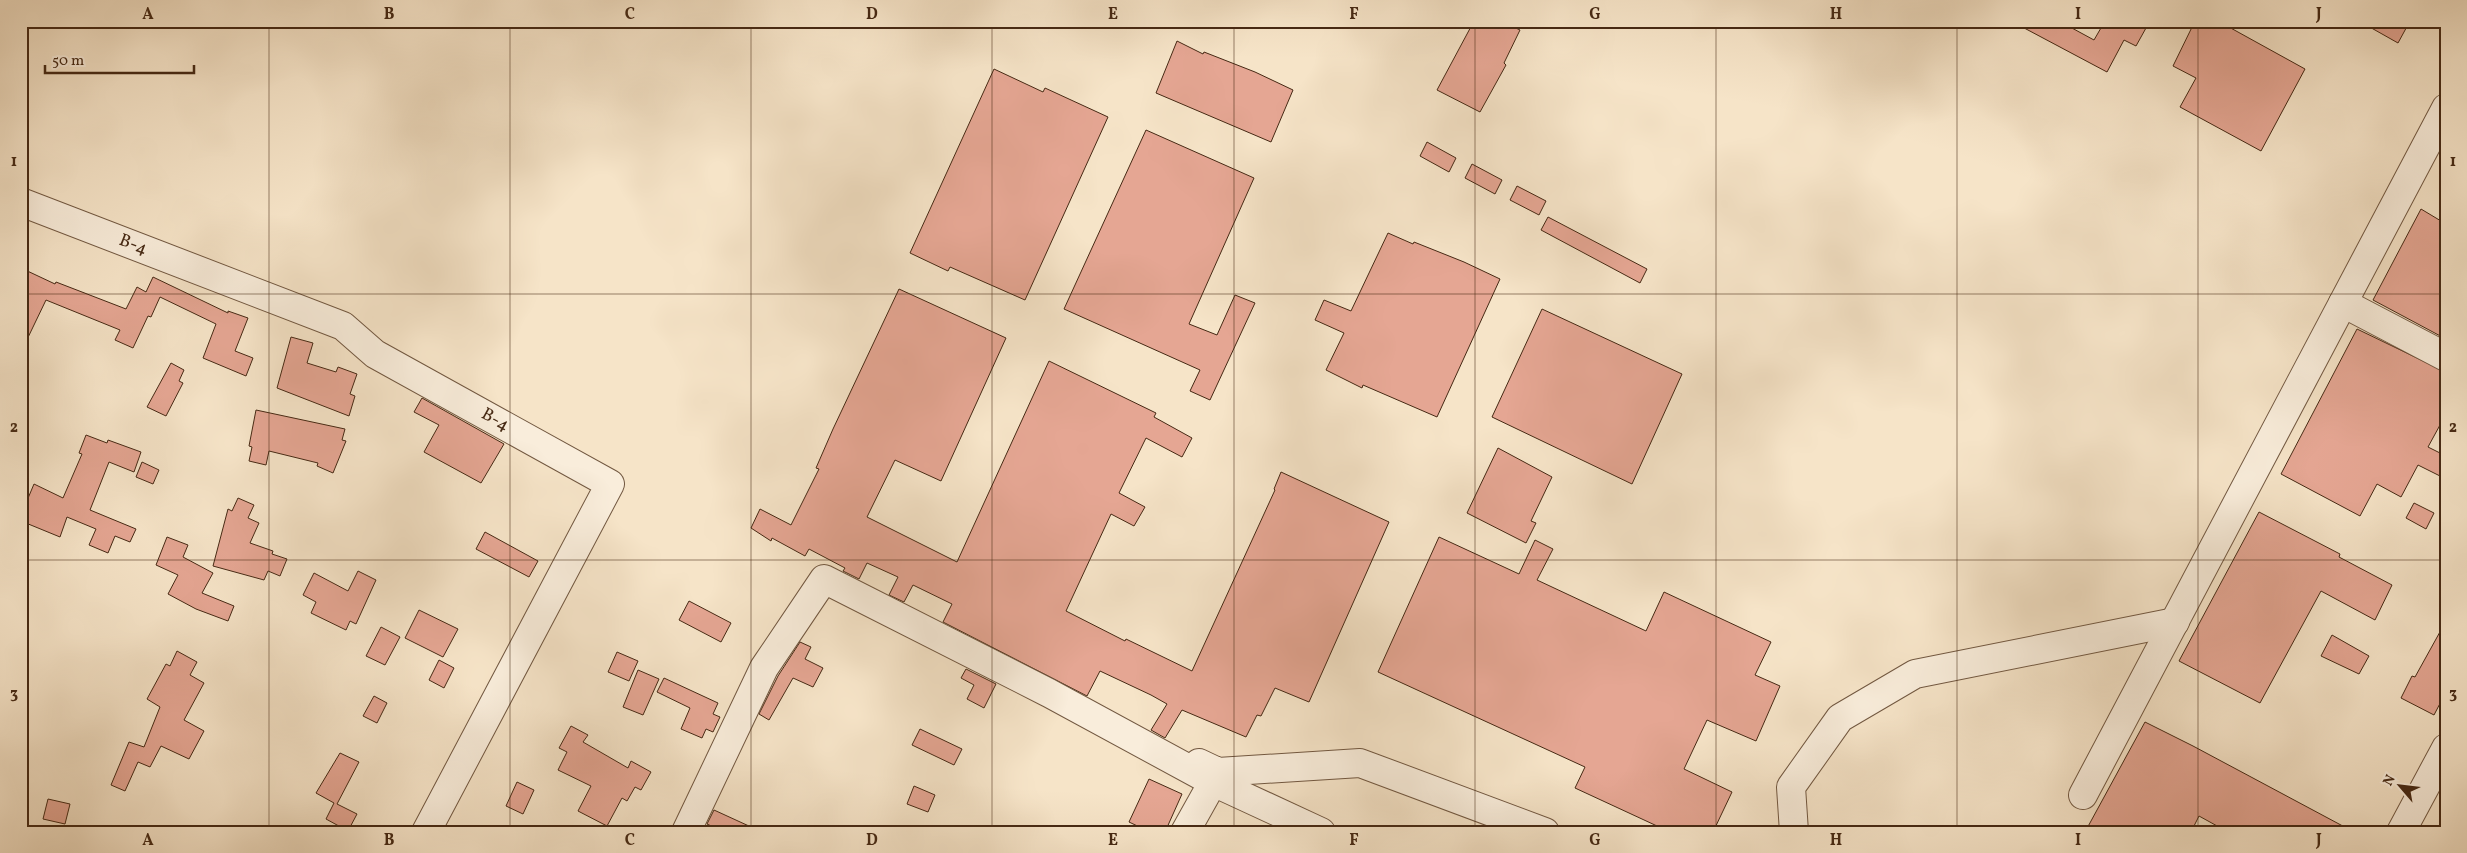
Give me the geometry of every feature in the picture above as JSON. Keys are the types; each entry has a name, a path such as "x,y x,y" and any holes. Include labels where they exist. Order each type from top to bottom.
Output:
{"street":[{"path":"2083,795 2445,112"},
{"name":"B-4","path":"21,202 343,326 375,354 610,484 426,832"},
{"path":"2343,303 2446,357"},
{"path":"442,832 609,525"},
{"path":"686,832 764,668 824,579 1049,693 1213,782 1321,832"},
{"path":"1794,832 1791,787 1840,718 1915,674 2174,622"},
{"path":"1049,693 1218,772 1360,763 1546,832"},
{"path":"2401,832 2446,748"},
{"path":"1186,832 1213,782"}],"building":[{"path":"1474,21 1501,21 1520,30 1504,63 1506,65 1480,112 1437,90"},
{"path":"2011,21 2059,21 2094,40 2105,21 2135,21 2146,28 2136,46 2124,40 2107,72"},
{"path":"2195,21 2218,21 2305,69 2261,151 2180,107 2196,78 2173,66"},
{"path":"2359,21 2410,21 2398,43"},
{"path":"1177,41 1203,54 1204,52 1255,72 1293,90 1271,142 1156,93"},
{"path":"994,69 1043,92 1045,88 1108,117 1025,300 950,267 948,271 910,253"},
{"path":"1146,130 1254,178 1189,324 1217,335 1235,295 1255,303 1210,400 1190,391 1200,370 1064,309"},
{"path":"1427,142 1456,158 1449,172 1420,156"},
{"path":"1472,164 1502,180 1495,194 1465,178"},
{"path":"1517,186 1546,201 1539,215 1510,200"},
{"path":"2421,209 2446,224 2446,339 2373,300"},
{"path":"1548,217 1647,269 1640,283 1541,230"},
{"path":"1388,233 1464,262 1500,279 1437,417 1363,385 1362,388 1326,370 1344,333 1315,320 1324,300 1351,311"},
{"path":"21,268 55,284 56,282 126,309 137,287 146,292 153,277 228,313 228,311 248,318 235,351 253,358 246,376 203,358 216,324 160,297 151,317 148,316 133,348 115,340 120,330 46,300 21,352"},
{"path":"899,289 1006,338 941,481 895,460 867,517 957,562 1049,361 1156,413 1154,417 1192,438 1182,457 1146,438 1119,493 1145,507 1134,526 1111,514 1066,611 1125,641 1126,639 1192,671 1275,490 1281,472 1389,522 1309,702 1275,688 1261,716 1257,715 1246,737 1182,710 1165,738 1151,730 1167,704 1151,695 1100,671 1087,696 943,622 952,604 913,585 904,602 889,595 898,577 867,563 859,579 843,571 845,568 809,549 805,556 772,538 771,541 751,528 760,509 791,525 819,469 816,468 833,429"},
{"path":"1542,309 1682,374 1632,484 1492,417"},
{"path":"2357,329 2446,372 2446,414 2428,447 2446,456 2446,479 2418,465 2401,497 2377,484 2360,516 2281,474"},
{"path":"291,337 313,343 307,363 336,372 338,367 357,374 350,394 355,396 349,416 277,388"},
{"path":"171,363 184,370 179,381 183,383 166,416 147,407"},
{"path":"422,398 504,444 481,483 424,452 439,425 414,412"},
{"path":"256,410 345,429 342,440 346,441 333,473 317,466 318,463 269,451 266,465 249,461 252,447 249,446"},
{"path":"86,435 107,443 108,440 141,452 134,472 109,462 90,510 136,529 130,542 115,536 108,553 89,545 96,529 67,517 60,537 21,521 21,500 26,503 34,484 63,498 82,454 79,453"},
{"path":"1498,448 1552,477 1531,521 1536,523 1526,543 1467,513"},
{"path":"142,462 159,470 153,484 136,477"},
{"path":"238,498 254,505 248,518 259,523 250,543 273,551 272,554 287,559 280,576 268,571 264,580 213,566 228,509 232,511"},
{"path":"2414,503 2434,513 2426,529 2406,518"},
{"path":"2259,512 2340,554 2339,557 2392,585 2375,620 2321,591 2260,703 2179,661"},
{"path":"485,532 538,561 529,577 476,549"},
{"path":"167,537 188,545 183,557 213,573 202,593 234,606 228,621 196,609 168,594 178,575 156,565"},
{"path":"1439,537 1519,574 1535,540 1553,549 1537,580 1646,631 1664,592 1771,642 1755,675 1780,686 1756,741 1707,720 1684,769 1732,792 1713,832 1670,832 1575,788 1585,767 1378,672"},
{"path":"358,571 376,580 356,624 350,621 346,630 311,613 316,602 303,595 314,573 348,591"},
{"path":"689,601 731,623 721,642 679,620"},
{"path":"419,610 458,629 443,657 405,638"},
{"path":"2446,621 2446,692 2434,715 2401,698 2412,676 2415,677"},
{"path":"381,627 400,637 385,665 366,656"},
{"path":"2332,635 2369,656 2359,674 2321,656"},
{"path":"800,642 811,647 805,659 823,668 813,687 793,678 769,720 759,714 778,676"},
{"path":"177,651 197,662 190,675 204,683 184,720 204,731 189,759 161,746 150,767 138,762 125,791 111,785 129,742 144,747 160,707 147,699 166,664 170,666"},
{"path":"617,652 638,661 629,681 608,672"},
{"path":"439,660 454,668 444,688 429,680"},
{"path":"966,669 996,684 984,708 967,699 974,685 961,678"},
{"path":"638,670 659,679 643,715 623,707"},
{"path":"664,678 718,703 713,714 720,717 713,732 706,729 702,738 681,729 690,708 657,692"},
{"path":"374,696 387,703 377,723 363,716"},
{"path":"2145,722 2354,832 2228,832 2199,816 2191,832 2085,832"},
{"path":"571,726 588,735 583,742 628,768 631,761 651,772 641,790 635,787 627,801 622,798 607,826 578,811 591,786 558,770 567,752 559,748"},
{"path":"920,729 962,749 954,765 912,745"},
{"path":"340,753 359,762 337,804 357,814 348,831 326,819 334,803 316,793"},
{"path":"1149,779 1182,794 1165,832 1150,832 1129,822"},
{"path":"517,782 534,790 523,814 506,806"},
{"path":"914,786 935,795 928,812 907,804"},
{"path":"48,799 70,804 65,824 43,819"},
{"path":"714,810 762,832 724,832 707,824"}]}
